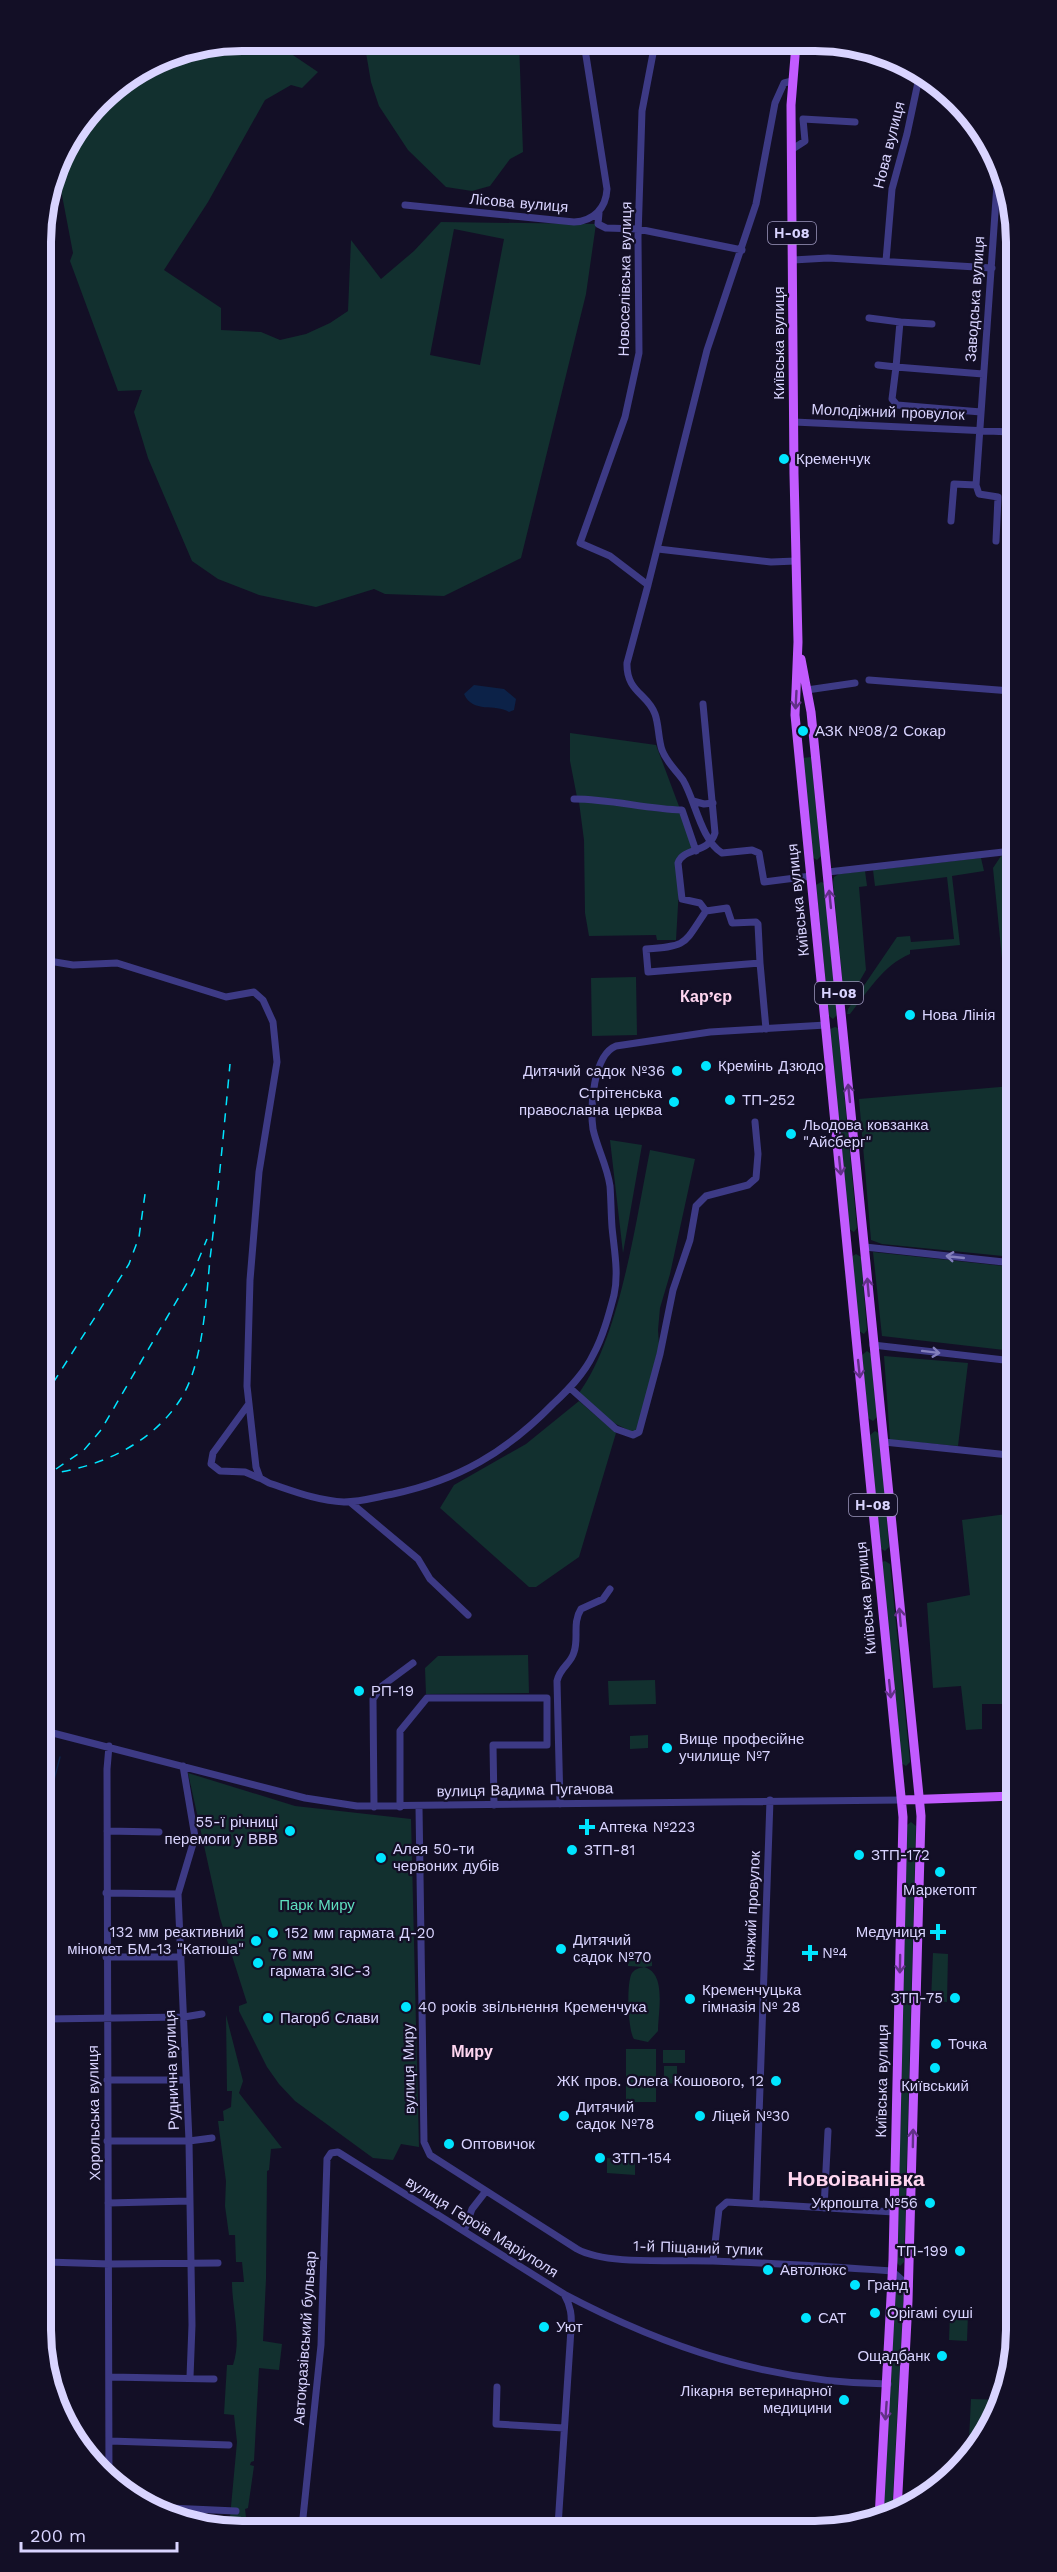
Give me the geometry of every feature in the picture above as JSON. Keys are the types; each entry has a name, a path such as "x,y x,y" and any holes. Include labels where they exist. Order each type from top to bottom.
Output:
{"main road":[{"name":"Київська вулиця","path":"795,51 792,81 791,150 798,642 795,715 902,1800 892,2286 880,2509"},
{"name":"Київська вулиця","path":"798,642 807,690 828,872 873,1345 920,1800 909,2286 898,2501"},
{"path":"811,875 828,872"},
{"path":"826,1025 842,1023"},
{"path":"848,1248 865,1247"},
{"path":"856,1347 873,1345"},
{"path":"866,1429 882,1427"},
{"path":"877,1557 895,1555"},
{"name":"вулиця Вадима Пугачова","path":"902,1800 1006,1796"},
{"path":"892,2271 909,2271"},
{"path":"892,2286 909,2286"}],"street":[{"path":"585,51 606,180 607,196 597,220 601,226 638,229 742,250"},
{"name":"Новоселівська вулиця","path":"648,585 610,555 580,543 614,453 636,372 640,335 638,229 642,111 653,51"},
{"path":"792,81 784,83 775,103 756,204 707,350 658,549 627,663 628,675 638,694 655,712 657,731 665,756 683,780 711,840 722,853 752,850 759,854 764,882 811,875"},
{"name":"Нова вулиця","path":"886,261 892,189 918,81"},
{"path":"791,150 805,141 804,119 855,122"},
{"name":"Заводська вулиця","path":"976,485 997,187"},
{"name":"Лісова вулиця","path":"405,205 574,222 589,219 599,211"},
{"path":"793,260 828,258 992,268"},
{"path":"869,318 932,324"},
{"path":"900,322 892,399 897,405 981,412"},
{"path":"878,365 983,374"},
{"name":"Молодіжний провулок","path":"794,422 1006,432"},
{"path":"951,521 954,484 976,485 979,494 998,497 996,541"},
{"path":"658,549 771,562 796,561"},
{"path":"869,680 1006,691"},
{"path":"807,690 855,682"},
{"path":"703,704 716,832 711,840 696,851 683,855 678,861 681,896 685,901 703,906 706,911"},
{"path":"574,799 603,800 653,809 682,810 696,851"},
{"path":"693,801 704,804 712,802"},
{"path":"828,872 1006,852"},
{"path":"759,963 648,972 646,949 676,947 683,943 706,911 727,908 732,923 756,922 766,1029"},
{"path":"51,961 73,964 117,963 226,997 254,992 263,1000 273,1022 278,1062 259,1172 250,1280 248,1406 256,1467 260,1478"},
{"path":"248,1406 213,1453 211,1464 220,1472 245,1472 269,1483 321,1499 350,1502 422,1487 470,1469 521,1433 570,1388 596,1349 615,1286 610,1187 606,1165 593,1130 592,1116 595,1084 604,1055 616,1046 710,1032 826,1025"},
{"path":"570,1388 616,1429 633,1435 639,1432 660,1354 673,1290 690,1240 696,1206 706,1196 748,1185 756,1178 758,1154 755,1122"},
{"path":"865,1247 1006,1262"},
{"path":"873,1345 1006,1360"},
{"path":"884,1442 1006,1455"},
{"path":"350,1502 418,1559 430,1579 468,1616"},
{"path":"560,1804 559,1672 575,1652 575,1626 581,1609 603,1599 610,1589"},
{"path":"374,1807 373,1699 382,1686 413,1663"},
{"path":"400,1807 400,1731 427,1698 547,1698 547,1745 493,1745 494,1805"},
{"name":"вулиця Вадима Пугачова","path":"51,1732 312,1800 374,1807 902,1800"},
{"name":"Хорольська вулиця","path":"109,1746 106,2017 109,2467"},
{"name":"Руднична вулиця","path":"183,1766 195,1837 178,1894 189,2141 192,2325 190,2378"},
{"name":"Княжий провулок","path":"756,2202 770,1800"},
{"name":"вулиця Миру","path":"419,1807 423,2142 430,2155 577,2249"},
{"path":"107,1832 159,1832"},
{"path":"106,1893 178,1894"},
{"path":"106,1958 181,1957"},
{"path":"51,2019 184,2017 202,2014"},
{"path":"107,2080 185,2080"},
{"path":"824,2208 828,2131"},
{"path":"107,2141 189,2141 212,2138"},
{"name":"вулиця Героїв Маріуполя","path":"331,2153 343,2154 564,2294 572,2316 558,2521"},
{"name":"Автокразівський бульвар","path":"303,2521 321,2345 326,2173 327,2159 331,2153"},
{"path":"465,2231 472,2209 486,2191"},
{"path":"108,2202 189,2201"},
{"path":"713,2261 719,2209 727,2202 894,2212"},
{"name":"1-й Піщаний тупик","path":"577,2249 590,2255 610,2258 892,2271"},
{"path":"51,2262 218,2263"},
{"path":"892,2271 909,2286"},
{"path":"564,2294 609,2316 720,2360 820,2381 888,2384"},
{"path":"110,2377 214,2379"},
{"path":"497,2387 496,2424 564,2428"},
{"path":"110,2440 229,2445"},
{"path":"176,2508 236,2511"}],"green space":[{"path":"242,51 287,51 318,72 302,88 291,85 265,100 208,202 164,270 221,308 221,330 261,332 280,340 306,334 330,323 348,311 351,240 381,279 414,251 441,222 596,224 586,294 521,558 444,596 385,594 374,589 316,607 259,595 218,579 192,561 148,458 134,412 142,390 118,391 70,261 73,253 60,186 71,158 83,136 98,116 126,90 169,66 217,53","holes":["454,229 504,239 480,365 430,355"]},
{"path":"366,51 519,51 523,152 510,159 490,186 472,191 446,187 408,150 379,106 371,82"},
{"path":"570,733 656,745 680,809 577,797 570,761"},
{"path":"811,757 821,856 817,860 812,857 803,758"},
{"path":"579,802 608,802 654,811 680,812 694,848 677,857 679,888 676,940 657,940 656,935 589,936 585,913 584,840"},
{"path":"1001,856 1006,856 1006,999 993,868"},
{"path":"981,858 984,871 952,876 960,945 910,950 910,954 884,972 850,1014 847,1014 848,1009 897,937 910,936 911,942 954,939 947,877 875,886 873,870"},
{"path":"865,871 867,886 859,887 866,970 854,991 848,993 843,989 833,882 834,877 839,874"},
{"path":"824,883 837,1015 833,1019 829,1016 816,885"},
{"path":"636,977 637,1035 592,1036 591,978"},
{"path":"838,1028 857,1228 854,1232 849,1229 830,1029"},
{"path":"1006,1087 1006,1256 882,1244 871,1240 859,1099"},
{"path":"610,1140 642,1145 623,1253"},
{"path":"650,1150 695,1159 670,1274 660,1308 659,1345 638,1429 634,1433 612,1422 579,1393 593,1369 616,1310 625,1277"},
{"path":"873,1252 1006,1266 1006,1350 882,1336"},
{"path":"856,1254 861,1257 867,1330 864,1334 859,1331 851,1257"},
{"path":"867,1351 871,1354 877,1417 873,1421 868,1418 862,1355"},
{"path":"884,1356 968,1363 958,1446 890,1440"},
{"path":"579,1401 616,1433 579,1557 536,1587 529,1587 440,1508 454,1485 526,1444"},
{"path":"875,1431 880,1434 889,1547 885,1551 880,1548 870,1435"},
{"path":"1006,1514 1006,1704 982,1704 982,1729 966,1730 961,1686 933,1688 927,1603 970,1595 962,1520"},
{"path":"882,1562 890,1564 910,1762 906,1766 901,1763"},
{"path":"528,1655 529,1693 426,1694 425,1668 438,1656"},
{"path":"655,1680 656,1704 609,1705 608,1681"},
{"path":"648,1735 648,1748 630,1749 630,1736"},
{"name":"Парк Миру","path":"188,1773 295,1806 411,1819 419,2147 401,2144 393,2160 373,2158 295,2101 267,2067 239,2011 239,2006 247,2003 220,1918"},
{"path":"911,1822 916,1826 904,2262 900,2266 897,2263 907,1825"},
{"path":"628,1952 652,1952 652,1966 628,1966"},
{"path":"933,1953 948,1954 947,2002 931,2001"},
{"path":"644,1967 656,1977 660,1994 658,2031 648,2042 634,2039 630,2027 630,1978 637,1969"},
{"path":"226,2015 243,2081 239,2093 282,2148 271,2149 267,2171 263,2341 282,2344 279,2370 259,2368 254,2461 250,2465 254,2466 248,2508 245,2509 246,2521 230,2520 237,2442 234,2415 224,2414 227,2365 233,2365 237,2345 232,2282 244,2282 242,2262 236,2262 235,2235 229,2235 225,2206 226,2181 218,2121 224,2121 223,2111 231,2107 232,2091 227,2091"},
{"path":"626,2049 656,2049 656,2102 626,2102"},
{"path":"663,2050 685,2050 685,2063 663,2063"},
{"path":"664,2066 677,2066 677,2084 664,2083"},
{"path":"607,2158 635,2160 635,2175 607,2173"},
{"path":"899,2288 904,2291 892,2504 884,2507 895,2291"},
{"path":"950,2313 968,2314 967,2341 949,2340"},
{"path":"971,2399 992,2400 980,2426 969,2443"}],"water":[{"path":"474,685 504,689 516,699 514,710 509,712 473,704 464,694"}],"waterway":[{"path":"51,1791 60,1757"}],"railway":[{"path":"51,1473 84,1467 121,1452 138,1442 168,1416 188,1386 199,1351 205,1313 230,1064"},
{"path":"51,1386 129,1264 139,1237 146,1187"},
{"path":"56,1469 84,1450 101,1430 193,1273 207,1239"}],"place":[{"name":"Кременчук","path":"784,459"},
{"name":"АЗК №08/2 Сокар","path":"803,731"},
{"name":"Нова Лінія","path":"910,1015"},
{"name":"Кремінь Дзюдо","path":"706,1066"},
{"name":"Дитячий садок №36","path":"677,1071"},
{"name":"ТП-252","path":"730,1100"},
{"name":"Стрітенська православна церква","path":"674,1102"},
{"name":"Льодова ковзанка \"Айсберг\"","path":"791,1134"},
{"name":"РП-19","path":"359,1691"},
{"name":"Вище професійне училище №7","path":"667,1748"},
{"name":"Аптека №223","path":"587,1827"},
{"name":"55-ї річниці перемоги у ВВВ","path":"290,1831"},
{"name":"ЗТП-81","path":"572,1850"},
{"name":"ЗТП-172","path":"859,1855"},
{"name":"Алея 50-ти червоних дубів","path":"381,1858"},
{"name":"Маркетопт","path":"940,1872"},
{"name":"Медуниця","path":"938,1932"},
{"name":"152 мм гармата Д-20","path":"273,1933"},
{"name":"132 мм реактивний міномет БМ-13 \"Катюша\"","path":"256,1941"},
{"name":"Дитячий садок №70","path":"561,1949"},
{"name":"№4","path":"810,1953"},
{"name":"76 мм гармата ЗІС-3","path":"258,1963"},
{"name":"ЗТП-75","path":"955,1998"},
{"name":"Кременчуцька гімназія № 28","path":"690,1999"},
{"name":"40 рокiв звiльнення Кременчука","path":"406,2007"},
{"name":"Пагорб Слави","path":"268,2018"},
{"name":"Точка","path":"936,2044"},
{"name":"Київський","path":"935,2068"},
{"name":"ЖК пров. Олега Кошового, 12","path":"776,2081"},
{"name":"Дитячий садок №78","path":"564,2116"},
{"name":"Ліцей №30","path":"700,2116"},
{"name":"Оптовичок","path":"449,2144"},
{"name":"ЗТП-154","path":"600,2158"},
{"name":"Укрпошта №56","path":"930,2203"},
{"name":"ТП-199","path":"960,2251"},
{"name":"Автолюкс","path":"768,2270"},
{"name":"Гранд","path":"855,2285"},
{"name":"Орігамі суші","path":"875,2313"},
{"name":"САТ","path":"806,2318"},
{"name":"Уют","path":"544,2327"},
{"name":"Ощадбанк","path":"942,2356"},
{"name":"Лікарня ветеринарної медицини","path":"844,2400"}],"district":[{"name":"Кар’єр","path":"706,996"},
{"name":"Миру","path":"472,2051"},
{"name":"Новоіванівка","path":"856,2179"}]}
